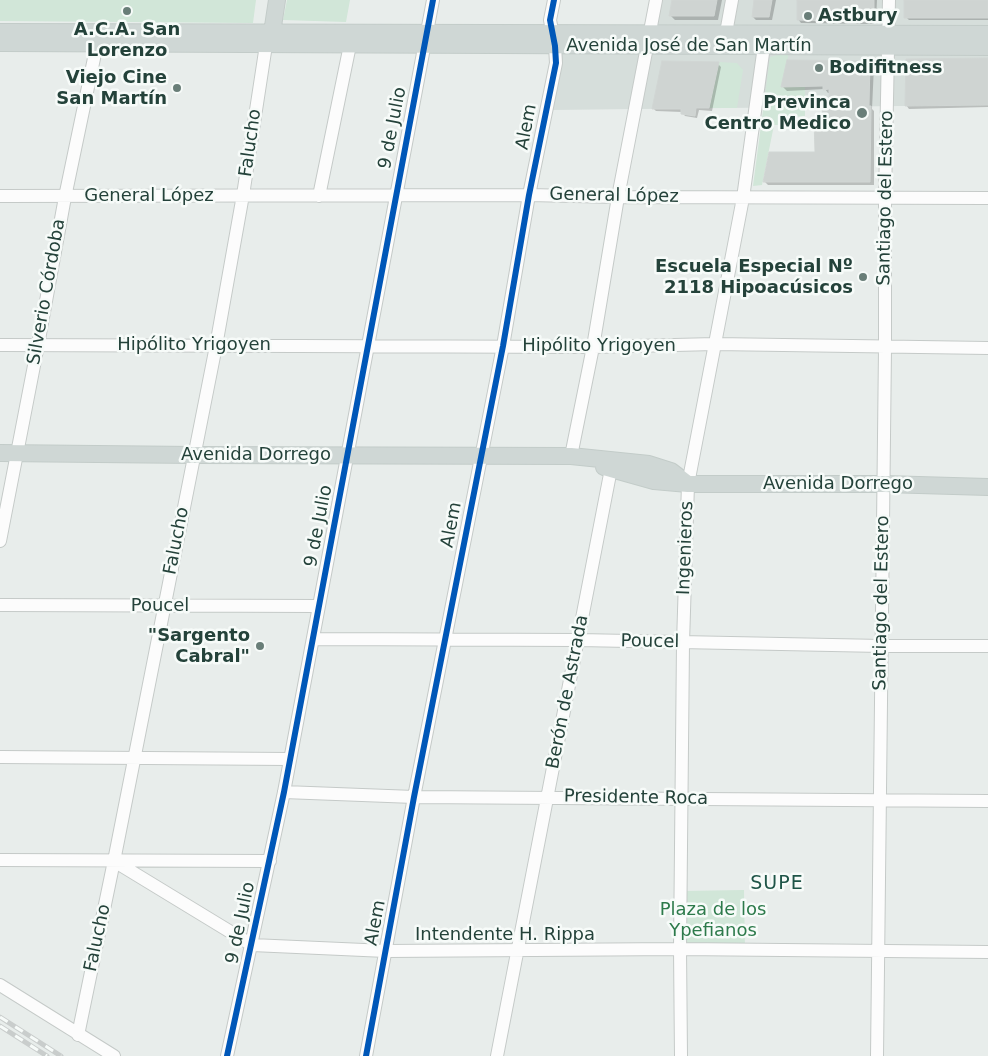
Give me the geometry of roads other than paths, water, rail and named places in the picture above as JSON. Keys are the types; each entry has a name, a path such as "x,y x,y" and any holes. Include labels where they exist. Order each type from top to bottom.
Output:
{"main road":[{"name":"Falucho","path":"266,0 266,37"},
{"name":"Falucho","path":"266,37 277,0"},
{"name":"Avenida José de San Martín","path":"0,32 426,39 649,40 764,46 988,34"},
{"name":"Avenida José de San Martín","path":"649,40 726,33 889,40 988,47"},
{"name":"Avenida José de San Martín","path":"0,44 97,44 266,37 350,45 426,39"},
{"name":"Avenida Dorrego","path":"8,453 571,456 649,464 671,471 688,484"},
{"name":"Avenida Dorrego","path":"571,456 654,481 688,484 884,484 988,487"}],"street":[{"name":"9 de Julio","path":"227,1056 284,792 369,346 432,0"},
{"name":"Alem","path":"366,1056 414,797 503,346 529,195 556,63 550,20 554,0"},
{"path":"571,456 593,347 618,197 656,0"},
{"path":"726,33 732,0"},
{"name":"Santiago del Estero","path":"877,1056 884,484 885,198 889,0"},
{"name":"Falucho","path":"78,1035 216,346 244,195 266,37"},
{"name":"Silverio Córdoba","path":"0,541 8,453 38,345 65,197 97,44"},
{"path":"319,196 350,45"},
{"name":"Ingenieros","path":"681,1056 680,950 683,643 688,484 743,198 764,46"},
{"name":"General López","path":"0,196 529,195 743,198 988,198"},
{"name":"Hipólito Yrigoyen","path":"0,345 593,347 715,344 885,348 988,348"},
{"path":"611,469 634,462"},
{"name":"Berón de Astrada","path":"496,1056 611,469"},
{"name":"Poucel","path":"0,605 319,606"},
{"name":"Poucel","path":"313,639 579,640 882,646 988,646"},
{"path":"0,757 290,759"},
{"name":"Presidente Roca","path":"284,792 414,797 988,801"},
{"path":"0,860 270,861"},
{"name":"Intendente H. Rippa","path":"114,861 252,944 386,951 988,952"},
{"path":"0,985 114,1056"}],"railway":[{"path":"0,1017 61,1056"},
{"path":"0,1026 47,1056"}],"place":[{"name":"A.C.A. San Lorenzo","path":"127,11"},
{"name":"Astbury","path":"808,16"},
{"name":"Bodifitness","path":"819,68"},
{"name":"Viejo Cine San Martín","path":"177,88"},
{"name":"Previnca Centro Medico","path":"862,113"},
{"name":"Escuela Especial Nº 2118 Hipoacúsicos","path":"863,277"},
{"name":"\"Sargento Cabral\"","path":"260,646"}],"district":[{"name":"SUPE","path":"777,884"}],"park label":[{"name":"Plaza de los Ypefianos","path":"713,920"}]}
